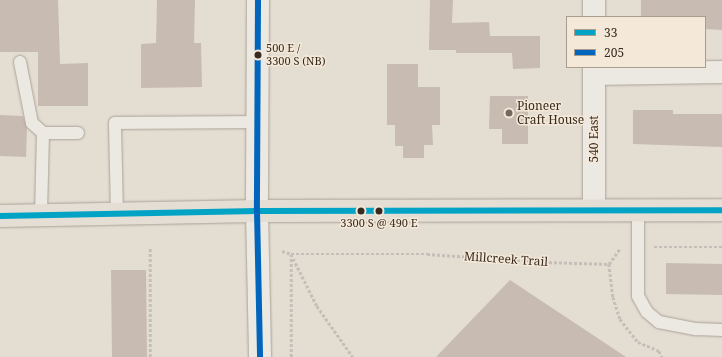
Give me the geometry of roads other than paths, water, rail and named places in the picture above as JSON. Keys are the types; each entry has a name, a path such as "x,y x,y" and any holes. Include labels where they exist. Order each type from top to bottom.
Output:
{"main road":[{"path":"0,216 257,211 722,210"}],"street":[{"path":"258,0 257,211 260,357"},
{"path":"594,0 594,16"},
{"path":"594,70 722,72"},
{"name":"540 East","path":"594,70 594,210"}],"lane":[{"path":"20,62 32,122 43,134 41,215"},
{"path":"116,214 115,123 257,122"},
{"path":"43,134 78,133"},
{"path":"638,211 638,296 647,312 659,322 696,329 722,330"}],"place":[{"name":"500 E / 3300 S (NB)","path":"258,55"},
{"name":"Pioneer Craft House","path":"509,113"},
{"name":"3300 S @ 490 E","path":"379,211"}]}
